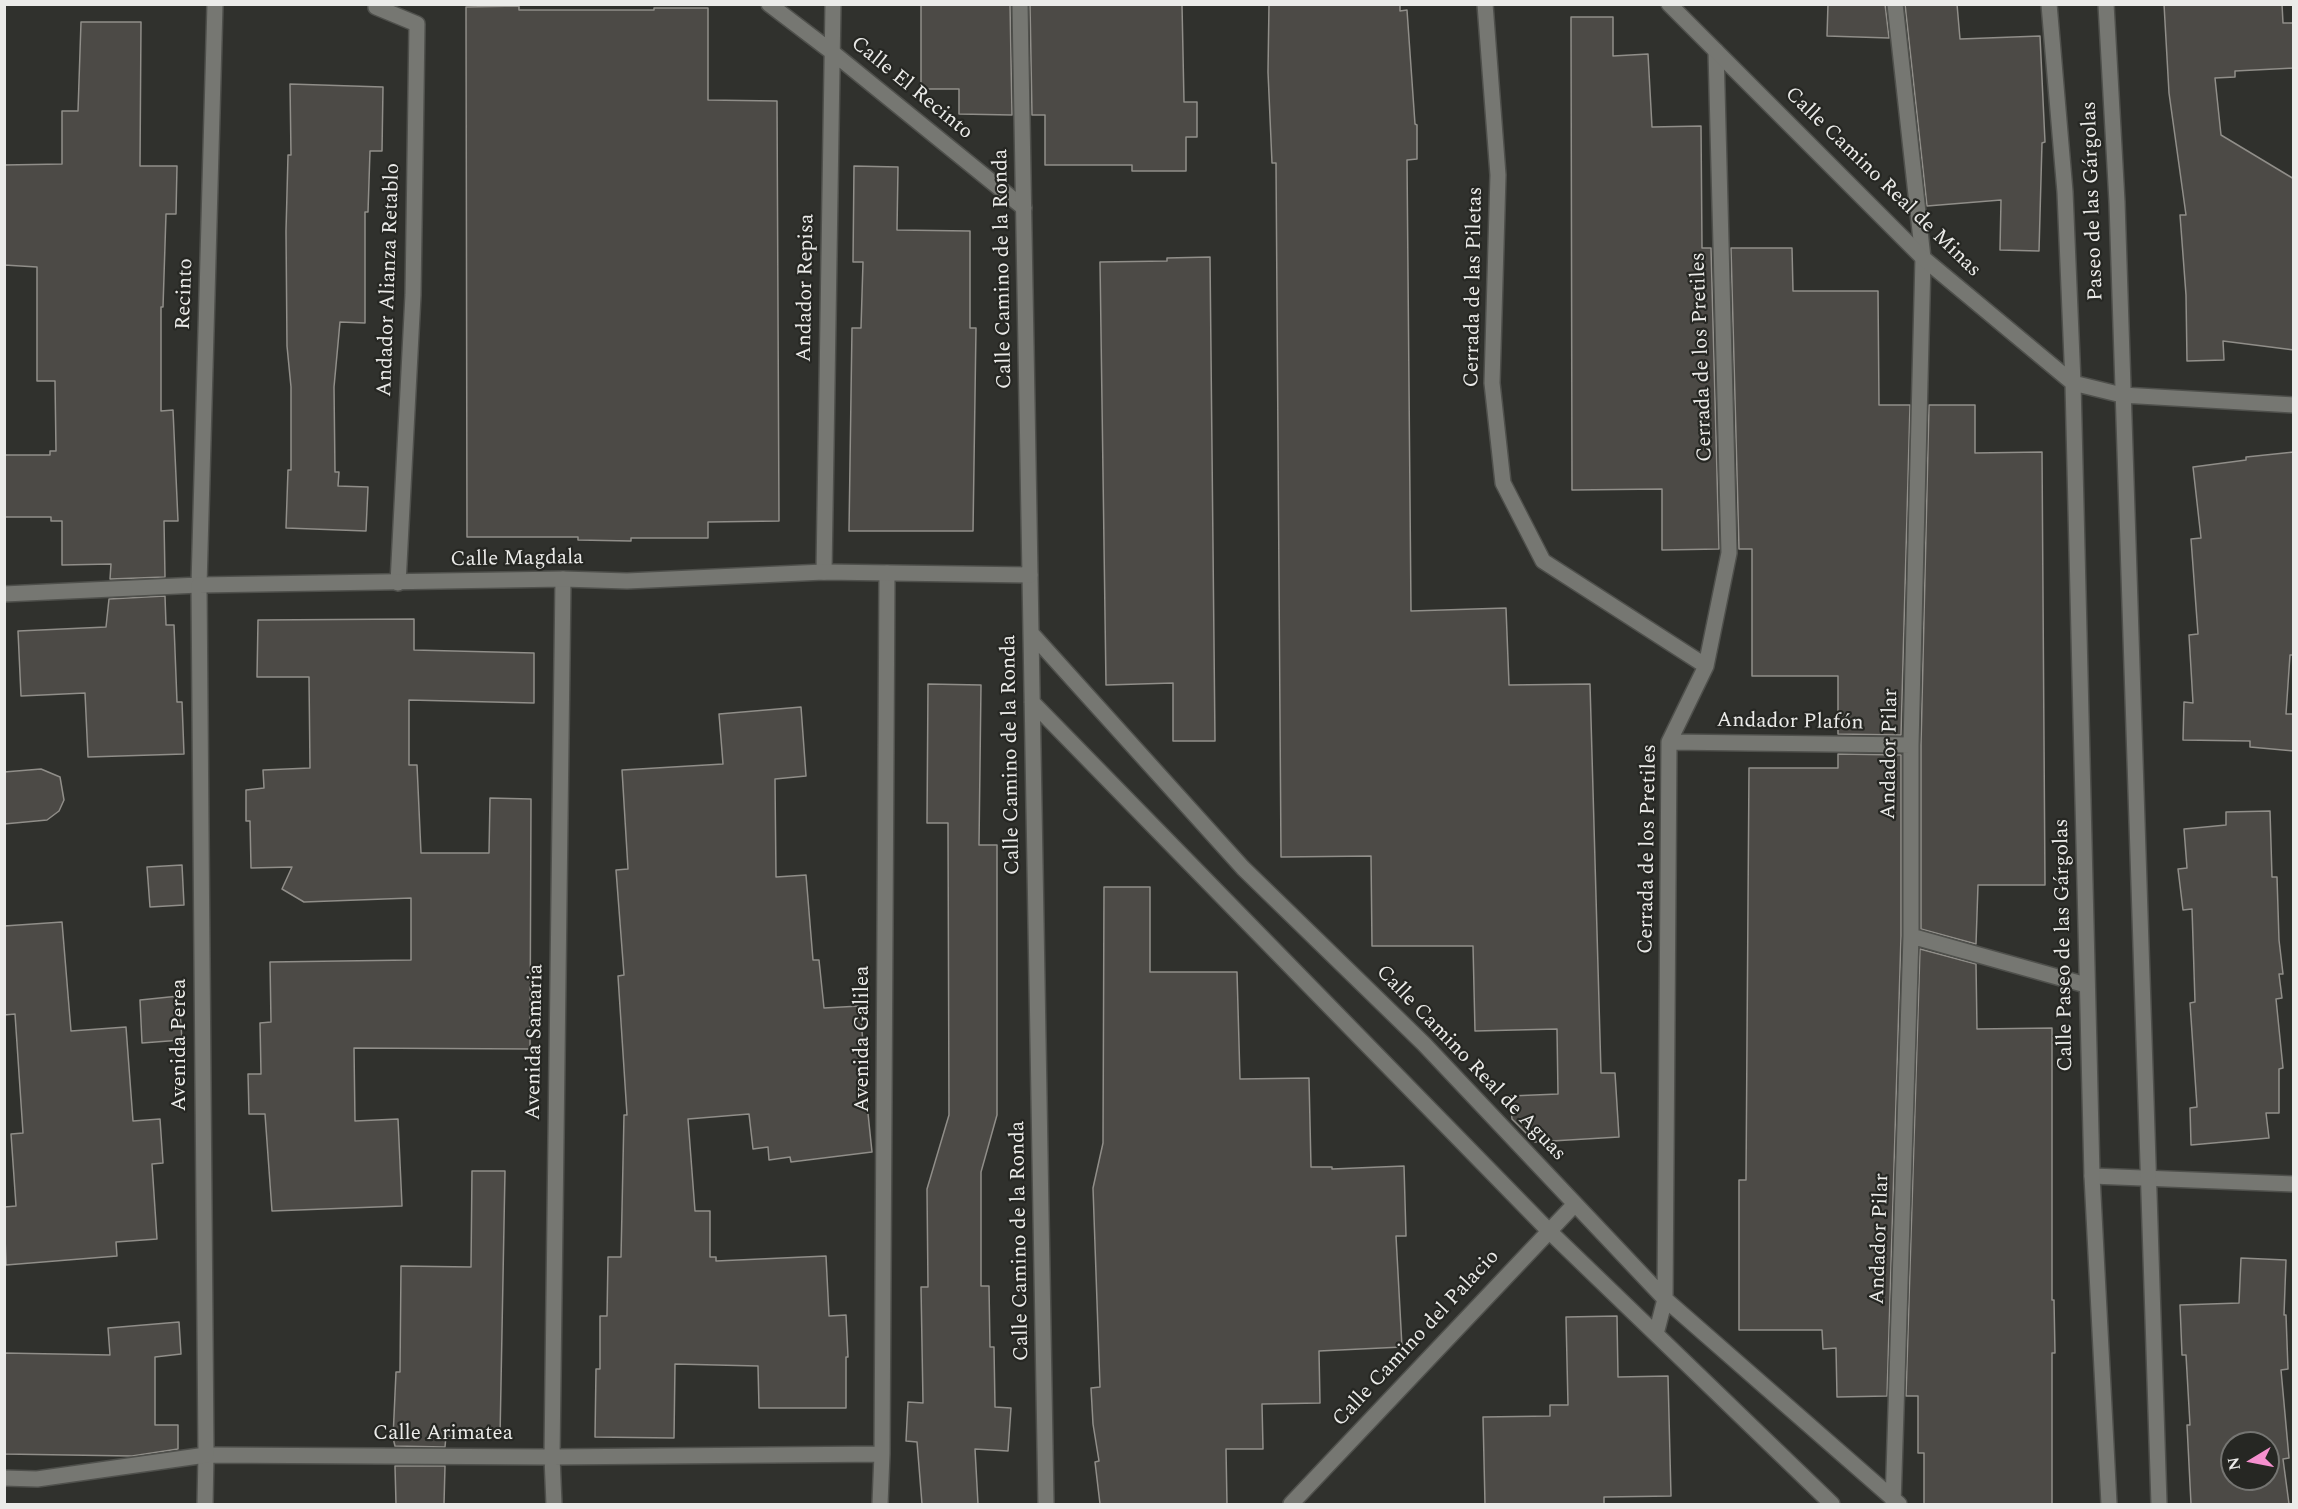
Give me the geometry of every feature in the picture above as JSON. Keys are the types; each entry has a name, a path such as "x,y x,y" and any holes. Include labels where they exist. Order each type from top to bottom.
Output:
{"street":[{"name":"Recinto","path":"199,585 215,4"},
{"name":"Andador Alianza Retablo","path":"376,4 376,7 417,24 412,295 398,583"},
{"name":"Calle El Recinto","path":"769,4 832,52 1024,208"},
{"name":"Andador Repisa","path":"824,572 833,4"},
{"name":"Calle Camino de la Ronda","path":"1020,4 1046,1504"},
{"name":"Cerrada de las Piletas","path":"1485,4 1498,175 1492,383 1503,483 1543,561 1706,666"},
{"name":"Calle Camino Real de Minas","path":"1669,4 1923,258 2073,384"},
{"name":"Andador Pilar","path":"1895,4 1923,258 1911,745 1911,936 1895,1503"},
{"name":"Paseo de las Gárgolas","path":"2049,4 2065,192 2073,384"},
{"name":"Paseo de las Gárgolas","path":"2106,4 2117,202 2122,395"},
{"name":"Cerrada de los Pretiles","path":"1656,1334 1665,1299 1669,742 1706,666 1729,553 1716,51"},
{"path":"2073,384 2122,395 2294,405"},
{"name":"Calle Paseo de las Gárgolas","path":"2073,384 2092,1176 2109,1504"},
{"path":"2122,395 2159,1504"},
{"name":"Calle Magdala","path":"4,594 199,585 563,579 627,581 824,572 1030,575"},
{"name":"Avenida Galilea","path":"880,1504 888,573"},
{"name":"Avenida Samaria","path":"554,1504 552,1457 563,579"},
{"name":"Avenida Perea","path":"199,585 205,1504"},
{"name":"Calle Camino Real de Aguas","path":"1031,633 1244,868 1424,1044 1665,1299 1895,1503"},
{"path":"1032,702 1549,1231 1832,1504"},
{"name":"Andador Plafón","path":"1669,742 1911,745"},
{"path":"1911,936 2086,985"},
{"path":"2092,1176 2294,1184"},
{"name":"Calle Camino del Palacio","path":"1291,1504 1575,1204"},
{"name":"Calle Arimatea","path":"4,1479 37,1479 206,1455 552,1457 882,1454"}],"building":[{"path":"921,4 1010,4 1012,115 959,114 959,89 921,89"},
{"path":"1030,4 1182,5 1184,102 1197,102 1197,137 1186,137 1186,171 1132,171 1132,165 1045,165 1045,115 1032,115"},
{"path":"1269,4 1400,4 1400,11 1407,10 1415,124 1417,125 1417,159 1407,160 1411,611 1506,608 1509,685 1590,684 1601,1073 1615,1073 1619,1137 1535,1142 1512,1119 1510,1096 1558,1094 1557,1029 1475,1031 1473,946 1372,946 1371,856 1281,857 1276,163 1272,163 1268,72"},
{"path":"1828,4 1885,4 1889,38 1827,36"},
{"path":"1905,4 1957,4 1960,39 2040,36 2045,142 2042,143 2039,251 2000,250 2001,200 1927,206"},
{"path":"2164,4 2282,4 2283,23 2294,23 2294,68 2235,71 2235,77 2215,78 2221,135 2294,179 2294,350 2223,341 2224,360 2187,361 2186,295 2180,215 2186,215 2169,93"},
{"path":"519,6 519,10 708,8 708,100 777,101 779,521 708,522 708,538 631,538 631,541 578,540 578,537 467,537 466,7"},
{"path":"1571,17 1613,17 1613,56 1648,54 1652,127 1701,126 1702,248 1711,248 1719,549 1662,550 1662,489 1572,490"},
{"path":"81,22 141,22 140,166 177,166 176,214 166,214 163,307 161,307 161,411 173,410 178,521 164,521 165,577 110,579 111,564 62,565 62,521 51,521 51,517 4,517 4,455 50,455 50,451 56,451 55,381 37,381 37,267 4,265 4,165 62,164 62,111 78,111"},
{"path":"290,84 383,87 382,151 370,151 368,212 365,212 365,323 340,322 334,387 335,472 339,472 338,486 368,487 366,531 286,528 288,470 291,470 286,231 288,155 291,155"},
{"path":"854,166 898,167 897,230 970,231 970,328 976,328 973,531 849,531 852,328 861,328 863,262 853,262"},
{"path":"1731,248 1792,248 1793,291 1878,291 1879,405 1910,405 1901,735 1838,734 1838,676 1752,676 1752,549 1739,549"},
{"path":"1210,257 1215,741 1173,741 1173,683 1106,685 1100,262 1167,261 1167,258"},
{"path":"1929,405 1975,405 1975,453 2042,452 2045,885 1978,885 1976,944 1921,929 1921,745"},
{"path":"2294,452 2294,655 2290,655 2286,714 2294,714 2294,751 2250,747 2250,741 2183,740 2184,702 2193,703 2189,635 2198,634 2191,539 2201,538 2193,467 2246,460 2246,457"},
{"path":"165,596 166,625 174,625 177,702 182,702 184,754 88,757 85,693 21,696 18,631 106,627 109,599"},
{"path":"414,619 414,650 534,653 534,703 409,700 409,765 417,765 421,853 489,853 490,798 531,799 530,1049 354,1048 355,1121 398,1119 402,1206 272,1211 265,1114 249,1114 248,1074 261,1074 260,1023 271,1022 270,962 411,960 411,898 304,902 282,889 292,867 251,868 250,821 246,821 246,790 264,788 263,770 310,768 309,677 257,677 258,620"},
{"path":"928,684 981,685 979,845 997,845 997,1115 981,1172 981,1286 989,1286 990,1347 994,1347 995,1407 1011,1408 1008,1451 975,1449 978,1504 922,1504 917,1442 906,1441 908,1402 923,1403 921,1287 928,1287 927,1189 949,1115 948,823 927,823"},
{"path":"801,707 806,776 775,779 776,877 806,875 813,960 819,960 824,1008 860,1006 864,1056 862,1056 872,1152 791,1162 790,1157 769,1160 768,1147 753,1149 749,1114 688,1119 695,1211 710,1211 710,1257 716,1257 716,1261 826,1256 829,1316 846,1315 848,1357 846,1357 846,1408 759,1408 758,1366 675,1364 674,1438 595,1437 596,1369 600,1369 600,1316 607,1316 608,1257 621,1257 624,1115 627,1115 618,976 624,975 616,870 628,869 622,770 723,764 719,714"},
{"path":"1838,754 1901,755 1901,936 1887,1396 1837,1397 1836,1348 1823,1349 1822,1330 1739,1330 1739,1180 1746,1180 1749,768 1838,768"},
{"path":"41,769 60,777 64,800 59,811 47,820 4,824 4,772"},
{"path":"2270,811 2272,877 2277,877 2279,940 2283,974 2279,974 2282,998 2276,999 2283,1068 2279,1069 2279,1113 2266,1113 2269,1138 2191,1145 2190,1108 2197,1107 2190,1003 2195,1002 2192,909 2183,910 2178,869 2187,868 2184,829 2226,825 2226,812"},
{"path":"182,865 184,905 150,907 147,867"},
{"path":"1104,887 1150,887 1150,972 1237,972 1240,1079 1309,1078 1311,1167 1332,1167 1332,1169 1404,1166 1406,1236 1396,1236 1402,1347 1319,1351 1320,1403 1262,1404 1263,1449 1226,1449 1227,1504 1100,1504 1095,1462 1099,1461 1093,1424 1091,1388 1100,1387 1093,1188 1103,1143"},
{"path":"62,922 71,1031 126,1027 133,1121 160,1119 163,1163 152,1164 157,1239 116,1242 117,1256 6,1265 4,1207 16,1206 11,1134 23,1133 15,1014 4,1015 4,926"},
{"path":"1920,949 1976,964 1977,1029 2052,1028 2052,1300 2054,1300 2055,1353 2052,1353 2052,1504 1924,1504 1924,1453 1918,1453 1918,1396 1906,1396"},
{"path":"179,996 182,1040 142,1043 140,1000"},
{"path":"472,1171 505,1171 500,1437 446,1436 445,1447 395,1446 393,1438 396,1372 400,1372 401,1266 471,1267"},
{"path":"2241,1258 2286,1260 2284,1315 2286,1315 2288,1369 2281,1370 2289,1458 2283,1459 2289,1504 2191,1504 2187,1425 2190,1425 2186,1355 2182,1355 2180,1305 2239,1303"},
{"path":"1617,1316 1618,1377 1668,1376 1671,1496 1604,1497 1604,1504 1485,1504 1483,1417 1550,1416 1550,1405 1568,1405 1566,1317"},
{"path":"179,1322 181,1354 155,1357 155,1425 178,1425 178,1449 132,1456 4,1454 4,1353 110,1355 108,1328"},
{"path":"395,1466 445,1466 444,1504 396,1504"}]}
